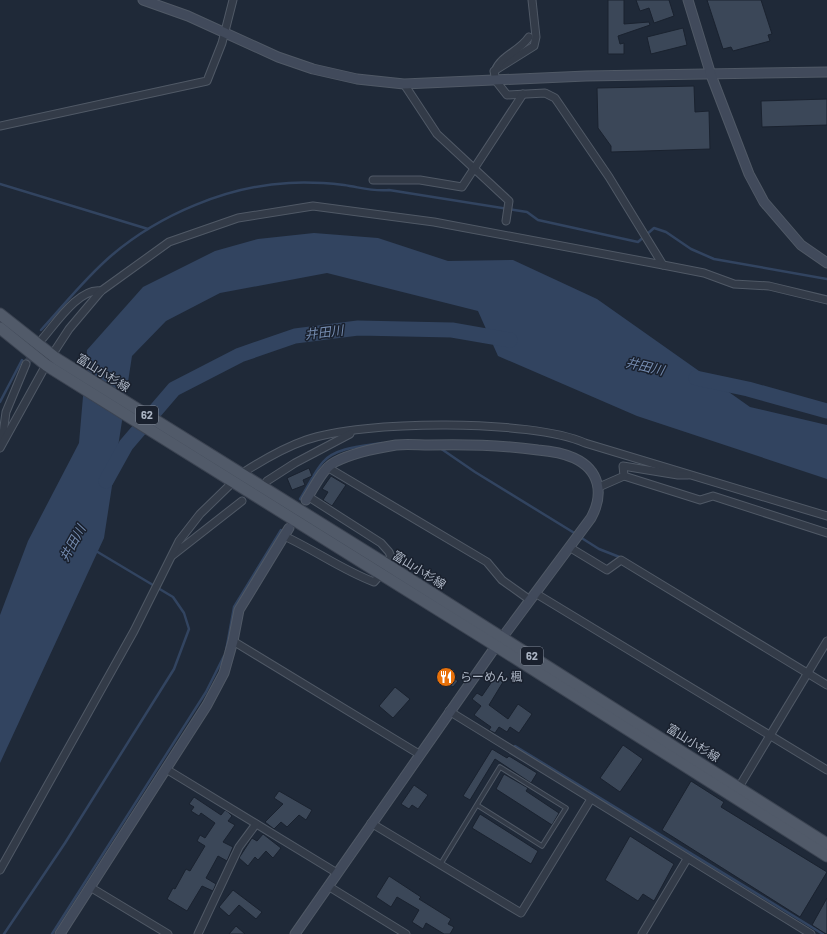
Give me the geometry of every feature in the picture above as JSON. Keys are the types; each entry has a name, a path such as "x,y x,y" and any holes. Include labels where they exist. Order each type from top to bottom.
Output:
{"main road":[{"name":"富山小杉線","path":"0,314 52,362"},
{"name":"富山小杉線","path":"0,328 499,642 827,856"},
{"name":"富山小杉線","path":"499,642 739,787 827,844"}],"street":[{"path":"143,0 224,32 278,57 313,69 357,79 404,84 586,76 827,72"},
{"path":"0,126 207,81 222,43 233,0"},
{"path":"494,71 534,46 536,37 532,0"},
{"path":"688,0 711,75 749,174 764,202 801,245 827,263"},
{"path":"529,37 523,46 498,62 494,71 496,81 507,94 545,93 555,98 625,202 663,265"},
{"path":"404,84 437,134 509,201 506,220"},
{"path":"374,180 420,180 462,187 523,94"},
{"path":"0,447 52,362 69,329 101,291 169,242 238,218 313,206 434,222 704,272 734,284 769,286 827,300"},
{"path":"43,338 81,296 95,290 101,291"},
{"path":"0,447 6,412 26,364"},
{"path":"0,870 134,631 179,541 200,514 235,476 306,440 355,431 416,426 531,430 570,436 585,443 692,474 827,516"},
{"path":"267,481 295,463 355,431"},
{"path":"284,536 358,576 374,582 391,557 389,552 381,543 308,498 327,467 335,462 362,453 397,445 450,444 518,447 554,452 574,458 587,467 599,487 597,506 570,547 449,711 295,934"},
{"path":"624,476 623,466 678,476 692,474"},
{"path":"327,467 487,562 502,580 533,596 827,770"},
{"path":"599,487 624,476 700,500 713,496 827,533"},
{"path":"171,556 242,501"},
{"path":"60,934 207,705 224,673 239,610 289,528"},
{"path":"570,547 607,570 621,560 827,685"},
{"path":"233,640 419,754"},
{"path":"739,787 827,642"},
{"path":"449,711 811,934"},
{"path":"166,769 337,873"},
{"path":"371,823 521,913 591,799"},
{"path":"198,934 239,847 256,824"},
{"path":"642,934 687,859"},
{"path":"328,886 406,934"},
{"path":"90,888 168,934"}],"lane":[{"path":"440,865 500,767 566,808 542,846 477,805"}],"water":[{"path":"314,233 378,238 448,261 513,260 597,299 750,407 827,425 827,479 637,416 498,356 478,311 327,273 220,293 166,321 132,356 104,538 0,763 0,615 28,541 79,443 87,350 143,287 215,251 258,239"}],"building":[{"path":"608,0 624,0 624,24 649,22 650,25 618,36 620,44 624,43 624,54 608,54"},
{"path":"636,0 669,0 674,16 654,23 649,8 640,11"},
{"path":"707,0 761,0 772,34 768,35 770,41 733,51 731,47 723,49"},
{"path":"683,28 687,45 651,54 647,37"},
{"path":"694,86 695,112 709,111 710,149 611,152 611,146 598,128 597,88"},
{"path":"827,99 827,125 762,127 761,101"},
{"path":"309,468 312,476 303,480 305,485 292,490 287,478"},
{"path":"331,476 346,485 332,506 323,500 328,492 322,489"},
{"name":"らーめん 楓","path":"446,667 457,675 454,678 458,681 453,687 436,676 440,670 443,672"},
{"path":"495,677 503,682 489,705 508,719 518,704 532,714 519,733 510,727 507,732 499,727 495,733 489,730 491,727 474,715 481,706 472,699 477,693 482,696"},
{"path":"395,687 410,699 393,718 379,706"},
{"path":"623,745 643,759 620,792 600,778"},
{"path":"492,749 507,758 509,756 537,773 531,783 495,759 470,800 463,796"},
{"path":"504,774 528,788 526,791 559,813 552,825 496,789"},
{"path":"691,781 724,802 721,807 827,872 800,917 662,830"},
{"path":"414,785 428,795 418,809 412,805 409,809 401,804"},
{"path":"279,791 312,810 306,820 299,815 287,827 281,822 274,829 265,822 283,804 274,798"},
{"path":"194,797 221,815 225,810 228,812 232,816 228,821 235,825 223,842 233,847 227,861 218,856 206,878 216,884 213,891 202,886 187,911 167,899 173,888 175,889 186,869 190,871 205,846 197,841 200,835 205,838 215,823 201,813 199,816 191,811 194,807 189,804"},
{"path":"480,814 538,851 531,864 472,828"},
{"path":"263,834 281,848 273,858 266,851 258,860 255,857 248,866 239,858 252,838 257,841"},
{"path":"630,836 674,864 654,901 643,894 638,901 605,880"},
{"path":"389,876 421,897 419,899 451,919 448,924 454,927 450,934 444,934 426,923 423,929 412,922 419,910 397,897 391,907 376,897"},
{"path":"233,890 262,912 256,919 239,905 229,916 219,907"},
{"path":"827,898 827,934 826,934 812,925"},
{"path":"236,926 245,934 229,934"}],"waterway":[{"path":"41,330 102,264 151,227 172,215 218,197 266,185 289,183 330,184 372,190 389,190 527,212 538,220 638,242 654,228 666,232 691,249 714,259 827,279"},
{"path":"0,184 148,229"},
{"name":"井田川","path":"106,481 126,445 174,389 240,355 295,336 358,328 452,330 510,340"},
{"path":"0,402 22,360"},
{"name":"井田川","path":"696,378 748,389 827,411"},
{"path":"300,499 317,470 329,457 343,450 382,443"},
{"path":"440,448 475,472 576,534"},
{"path":"226,651 234,607 281,530"},
{"path":"580,537 599,549 622,558"},
{"path":"4,934 65,843 174,669 189,629 184,613 173,597 96,551"},
{"path":"52,934 206,692 224,656"},
{"path":"515,746 823,934"}],"tunnel":[{"path":"26,364 41,341"}],"place":[{"name":"らーめん 楓","path":"446,677"}]}
